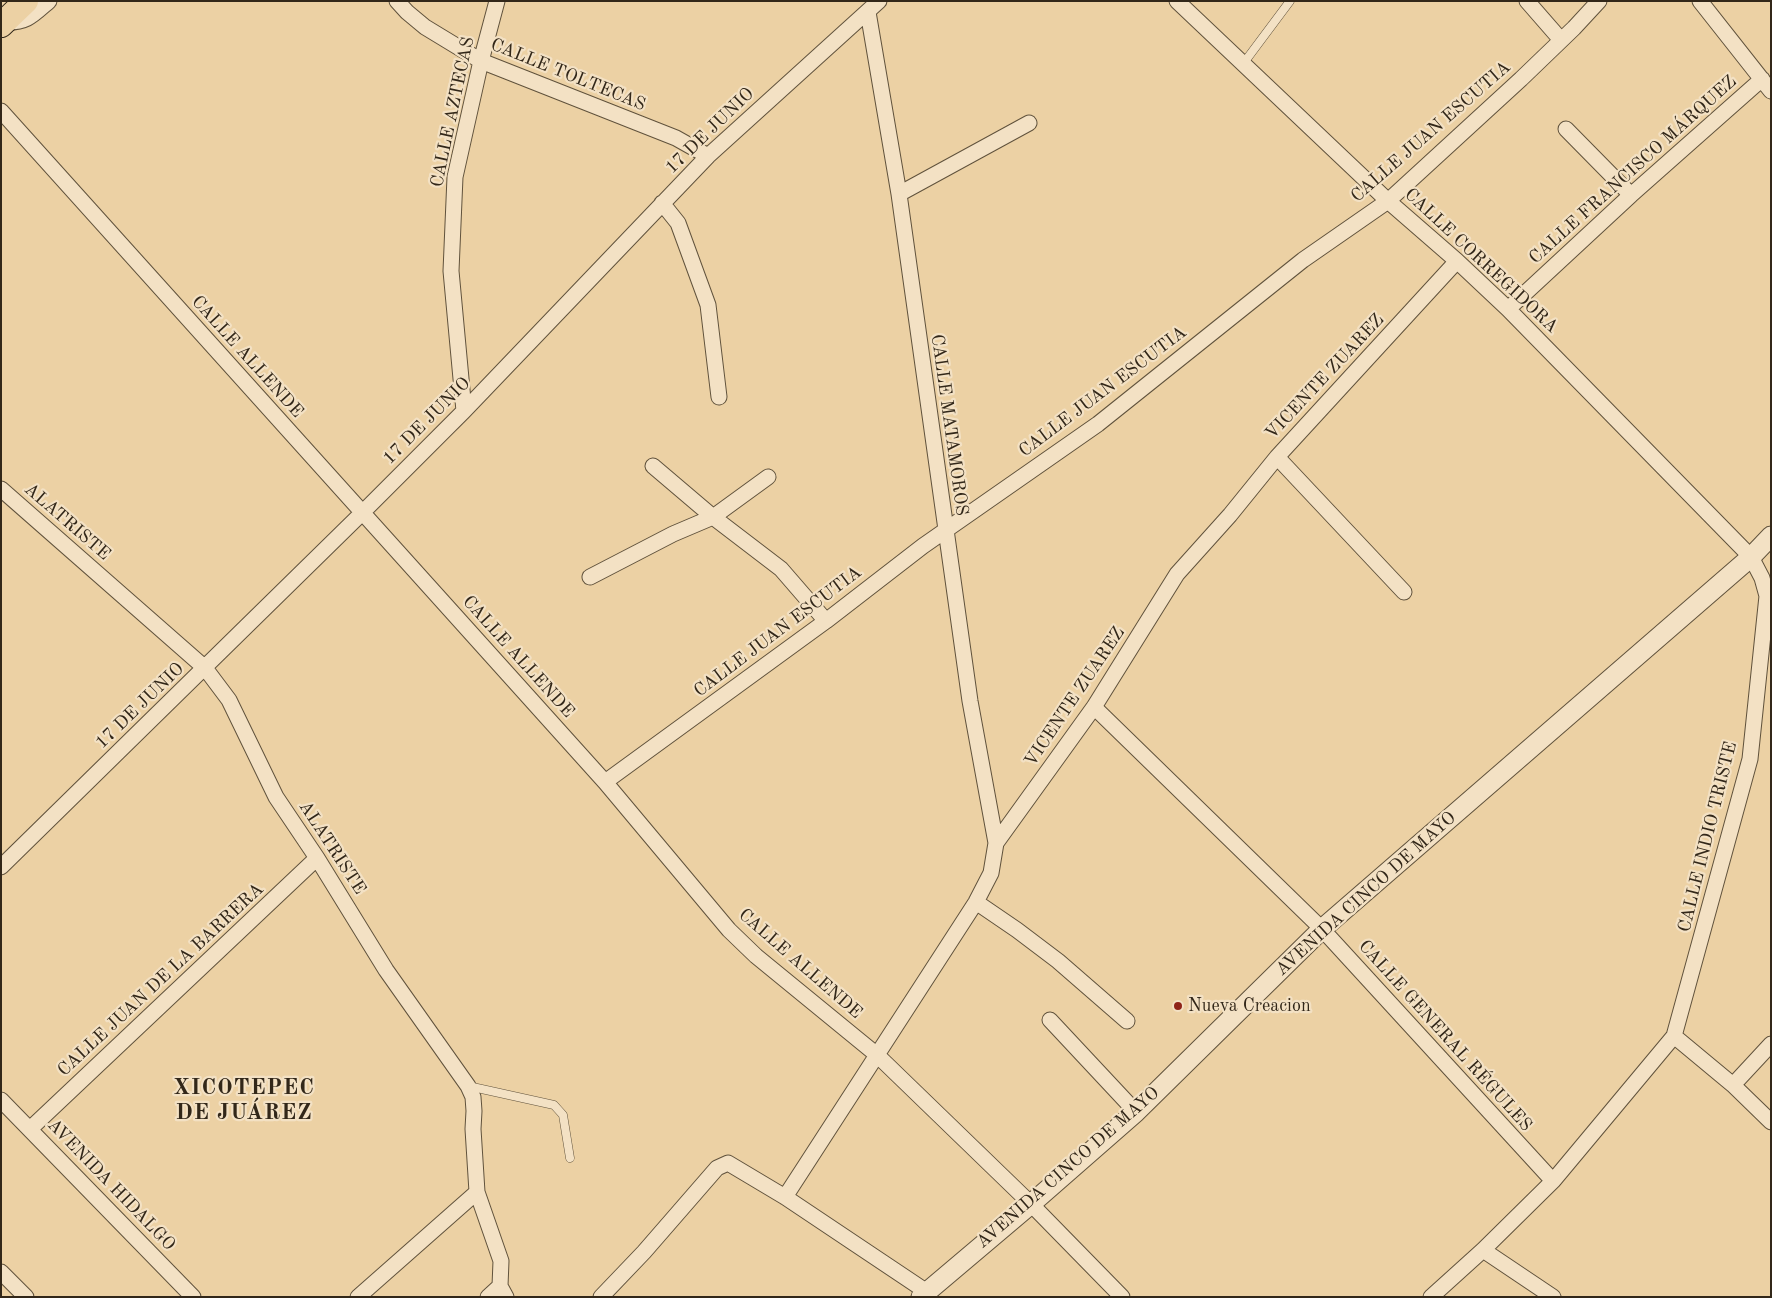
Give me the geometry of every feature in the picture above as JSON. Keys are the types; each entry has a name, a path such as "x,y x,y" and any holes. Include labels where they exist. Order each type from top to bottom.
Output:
{"main road":[{"path":"3,24 26,1"}],"street":[{"path":"3,24 18,22 32,16 48,1"},
{"name":"CALLE TOLTECAS","path":"397,1 425,27 481,62 676,138 708,156"},
{"name":"CALLE AZTECAS","path":"464,411 451,271 455,177 497,1"},
{"name":"17 DE JUNIO","path":"1,867 464,411 708,156 879,1"},
{"name":"CALLE CORREGIDORA","path":"1176,1 1388,200 1508,309 1751,557"},
{"path":"1527,1 1561,40"},
{"name":"CALLE JUAN ESCUTIA","path":"605,782 826,621 923,546 1098,424 1303,260 1388,200 1521,80 1599,1"},
{"path":"1700,1 1766,85"},
{"name":"CALLE MATAMOROS","path":"868,12 899,194 970,701 996,843"},
{"name":"CALLE FRANCISCO MÁRQUEZ","path":"1508,309 1632,194 1766,85"},
{"name":"CALLE ALLENDE","path":"1,111 605,782 729,930 756,956 877,1055 1031,1204 1122,1297"},
{"path":"899,194 1029,123"},
{"path":"1566,129 1632,194"},
{"path":"662,203 678,222 708,305 719,397"},
{"name":"VICENTE ZUAREZ","path":"785,1198 976,902 991,873 996,843 1094,707 1177,574 1230,515 1277,457 1457,261"},
{"path":"1277,457 1404,592"},
{"path":"653,466 713,517 781,569 826,621"},
{"path":"590,577 673,534 713,517 768,477"},
{"name":"ALATRISTE","path":"1,489 205,668 229,700 276,797 317,858 386,970 468,1086 473,1097 477,1192 500,1261 503,1291"},
{"name":"AVENIDA CINCO DE MAYO","path":"924,1294 1136,1112 1322,929 1751,557 1771,536"},
{"name":"CALLE INDIO TRISTE","path":"1674,1036 1697,959 1750,759 1767,596 1762,578 1751,557"},
{"name":"CALLE GENERAL RÉGULES","path":"1094,707 1322,929 1553,1181"},
{"name":"CALLE JUAN DE LA BARRERA","path":"30,1129 317,858"},
{"path":"976,902 1018,930 1058,961 1127,1021"},
{"path":"1050,1020 1136,1112"},
{"path":"1431,1297 1483,1250 1553,1181 1674,1036 1733,1086 1771,1122"},
{"path":"1733,1086 1771,1044"},
{"name":"AVENIDA HIDALGO","path":"1,1100 193,1297"},
{"path":"601,1297 644,1252 717,1168 728,1163 785,1198 924,1294"},
{"path":"358,1297 477,1192"},
{"path":"1483,1250 1553,1297"},
{"path":"1,1272 26,1297"},
{"path":"488,1297 503,1291"}],"lane":[{"path":"1243,64 1290,1"},
{"path":"468,1086 554,1104 563,1115 570,1158"}],"place":[{"name":"Nueva Creacion","path":"1178,1006"}],"district":[{"name":"XICOTEPEC DE JUÁREZ","path":"244,1100"}]}
